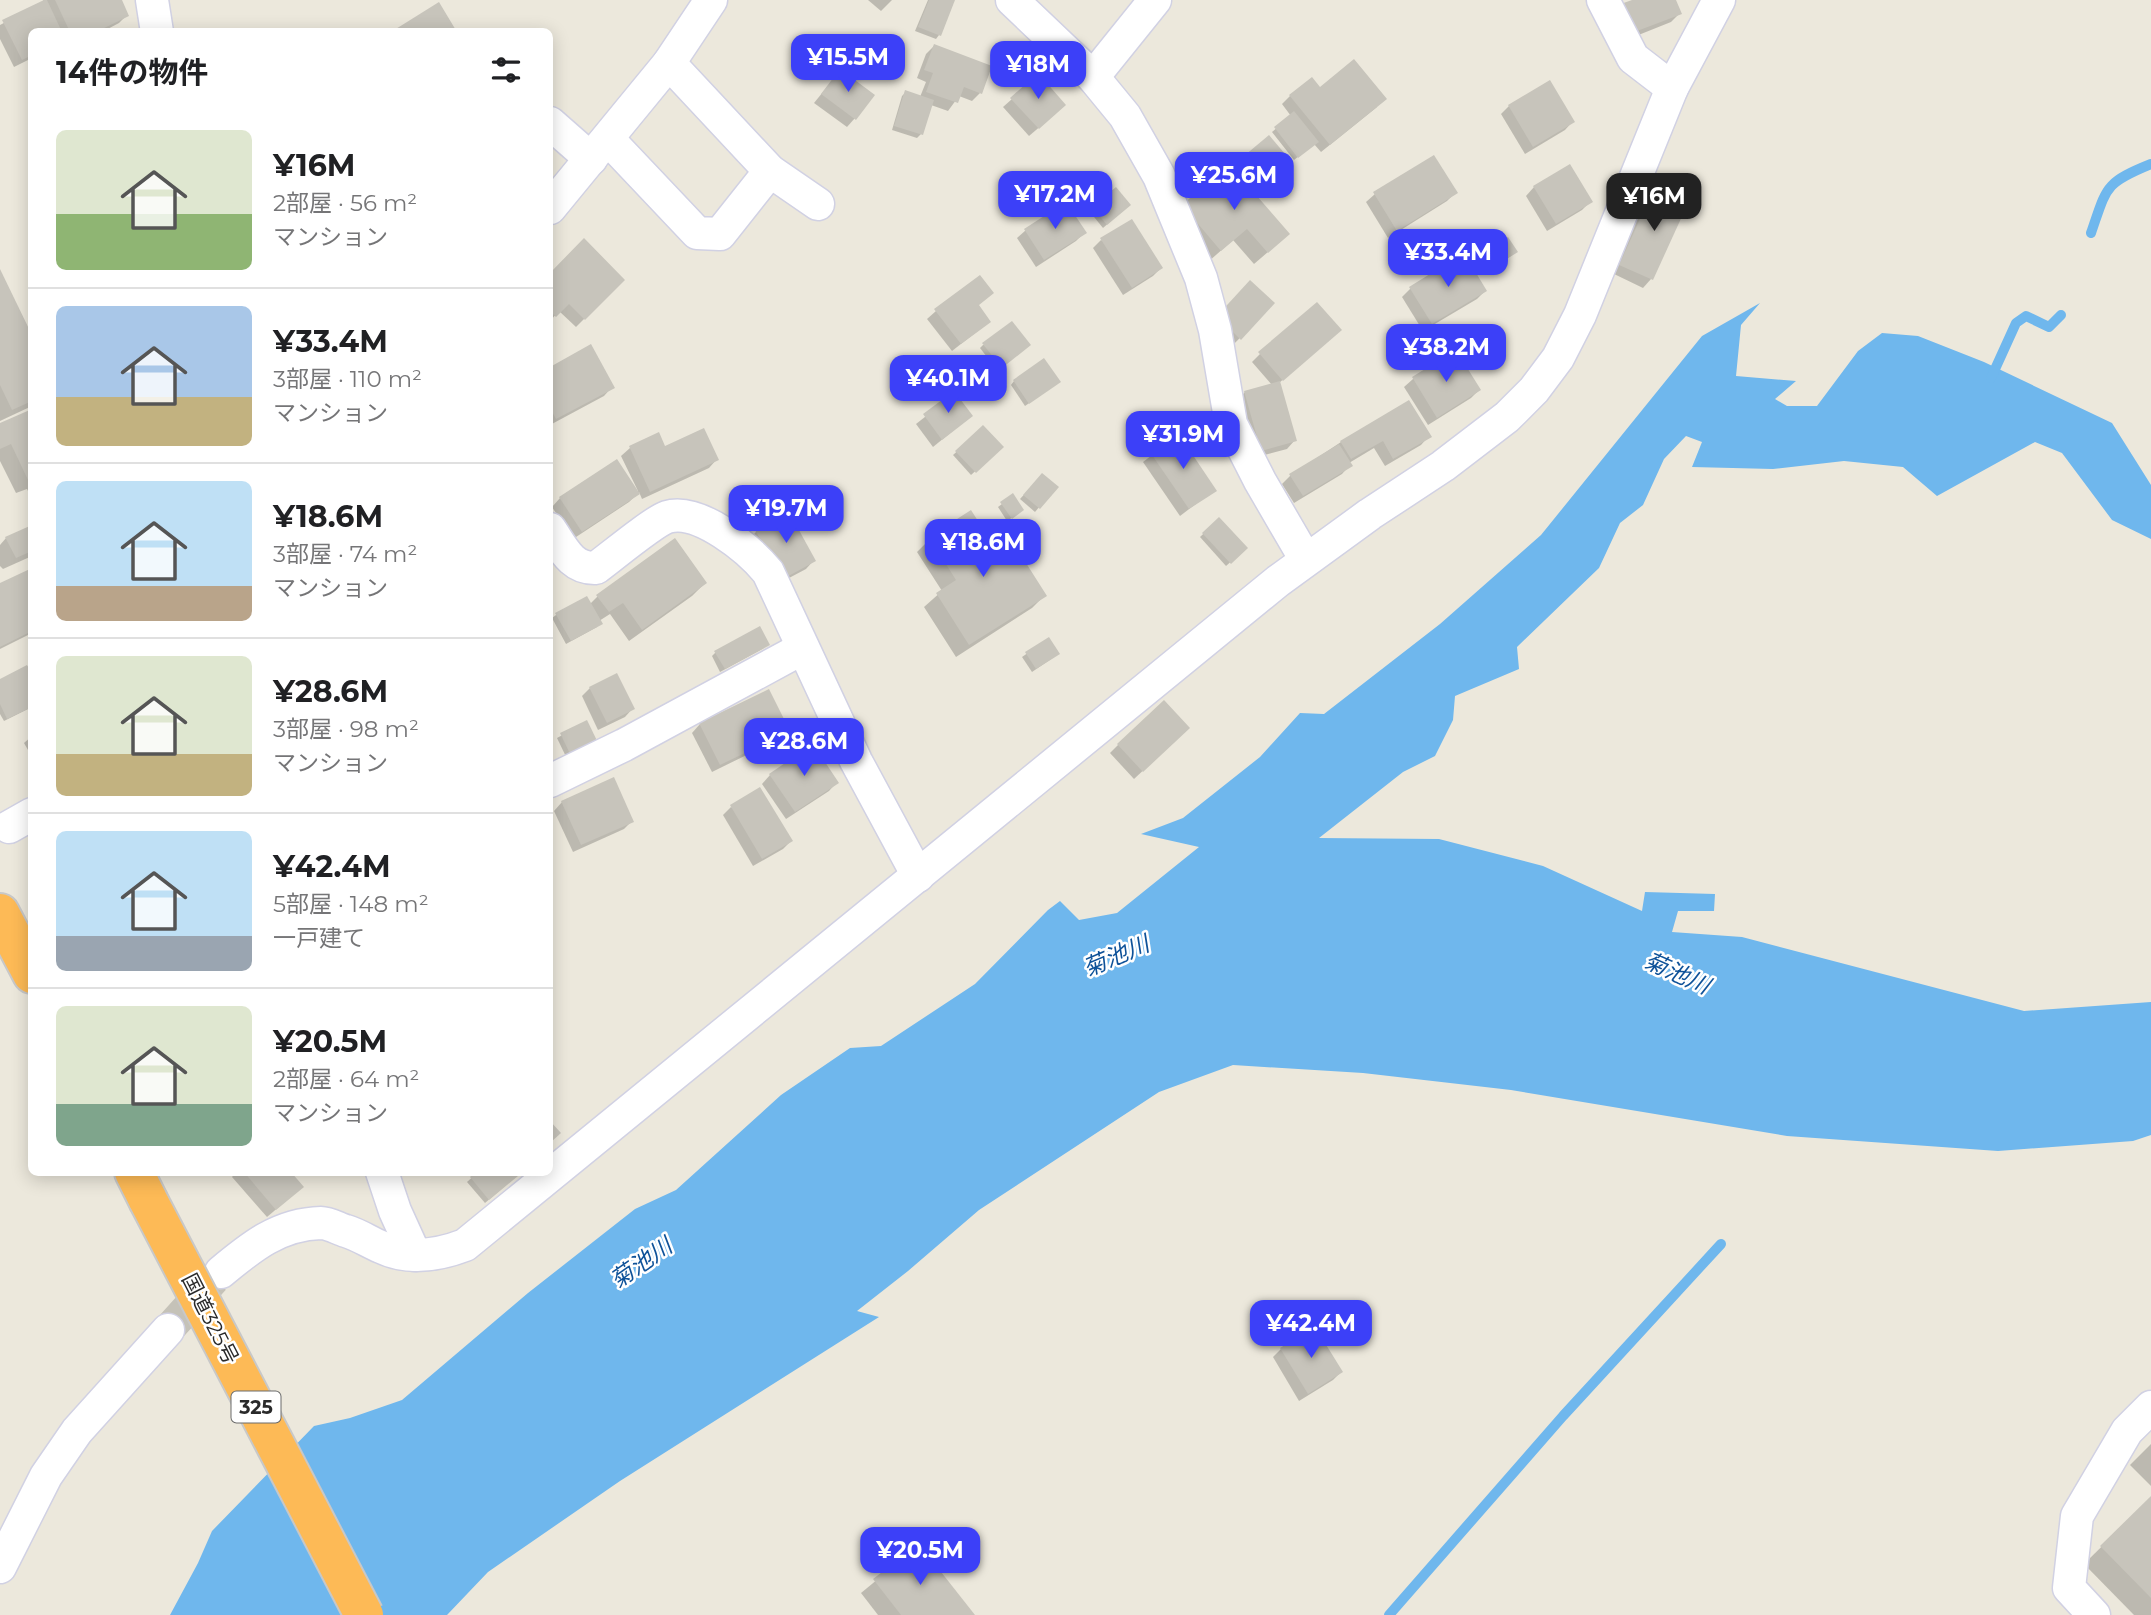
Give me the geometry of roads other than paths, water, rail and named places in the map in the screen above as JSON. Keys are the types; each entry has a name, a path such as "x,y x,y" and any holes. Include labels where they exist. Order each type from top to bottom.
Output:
{"highway":[{"path":"0,912 28,966"},
{"name":"国道325号","path":"141,1186 364,1615"}],"street":[{"path":"152,0 156,28"},
{"path":"553,204 669,63 711,0"},
{"path":"1093,77 1155,0"},
{"path":"1603,0 1633,58 1672,88"},
{"path":"553,1174 1306,559 1443,466 1507,417 1534,390 1558,358 1580,315 1672,88 1718,0"},
{"path":"1026,5 1125,116 1159,176 1201,278 1215,330 1231,424 1260,481 1306,559"},
{"path":"669,63 771,171 818,204"},
{"path":"553,124 599,149 697,233 720,234 771,171"},
{"path":"553,533 577,565 586,569 596,568 667,517 682,517 701,522 737,542 755,556 768,572 856,761 918,877"},
{"path":"553,779 624,745 803,648"},
{"path":"383,1176 395,1211 415,1255"},
{"path":"221,1272 257,1242 287,1229 323,1223 356,1234 384,1249 415,1255 443,1253 465,1245 550,1176"},
{"path":"0,1567 46,1476 69,1442 168,1330"},
{"path":"2085,1613 2069,1588 2077,1516 2127,1431 2151,1407"}],"water":[{"name":"菊池川","path":"1760,303 1741,325 1736,376 1796,381 1775,399 1787,406 1817,406 1858,351 1882,333 1918,336 1984,362 2112,423 2151,485 2151,539 2112,520 2062,453 2035,442 1937,496 1903,467 1844,461 1773,469 1692,467 1702,442 1686,436 1664,459 1643,505 1620,523 1599,568 1517,647 1519,669 1455,696 1453,720 1435,756 1403,772 1319,838 1439,839 1543,866 1642,911 1645,892 1715,894 1714,911 1678,911 1672,932 1742,937 2024,1011 2151,1002 2151,1135 2133,1141 1998,1151 1787,1136 1511,1090 1363,1073 1233,1065 1159,1092 979,1210 857,1311 879,1317 620,1481 488,1572 447,1615 170,1615 212,1531 314,1426 350,1418 402,1400 528,1293 635,1209 676,1190 781,1095 850,1048 881,1046 975,984 1060,901 1079,920 1117,913 1199,847 1141,834 1183,818 1260,757 1300,713 1324,714 1440,624 1541,535 1702,336"}],"waterway":[{"path":"2091,233 2109,188 2124,176 2151,164"},
{"path":"1991,378 2016,323 2026,316 2049,327 2061,315"},
{"path":"1389,1615 1563,1416 1721,1244"}],"tunnel":[{"path":"168,1330 214,1279"}]}
